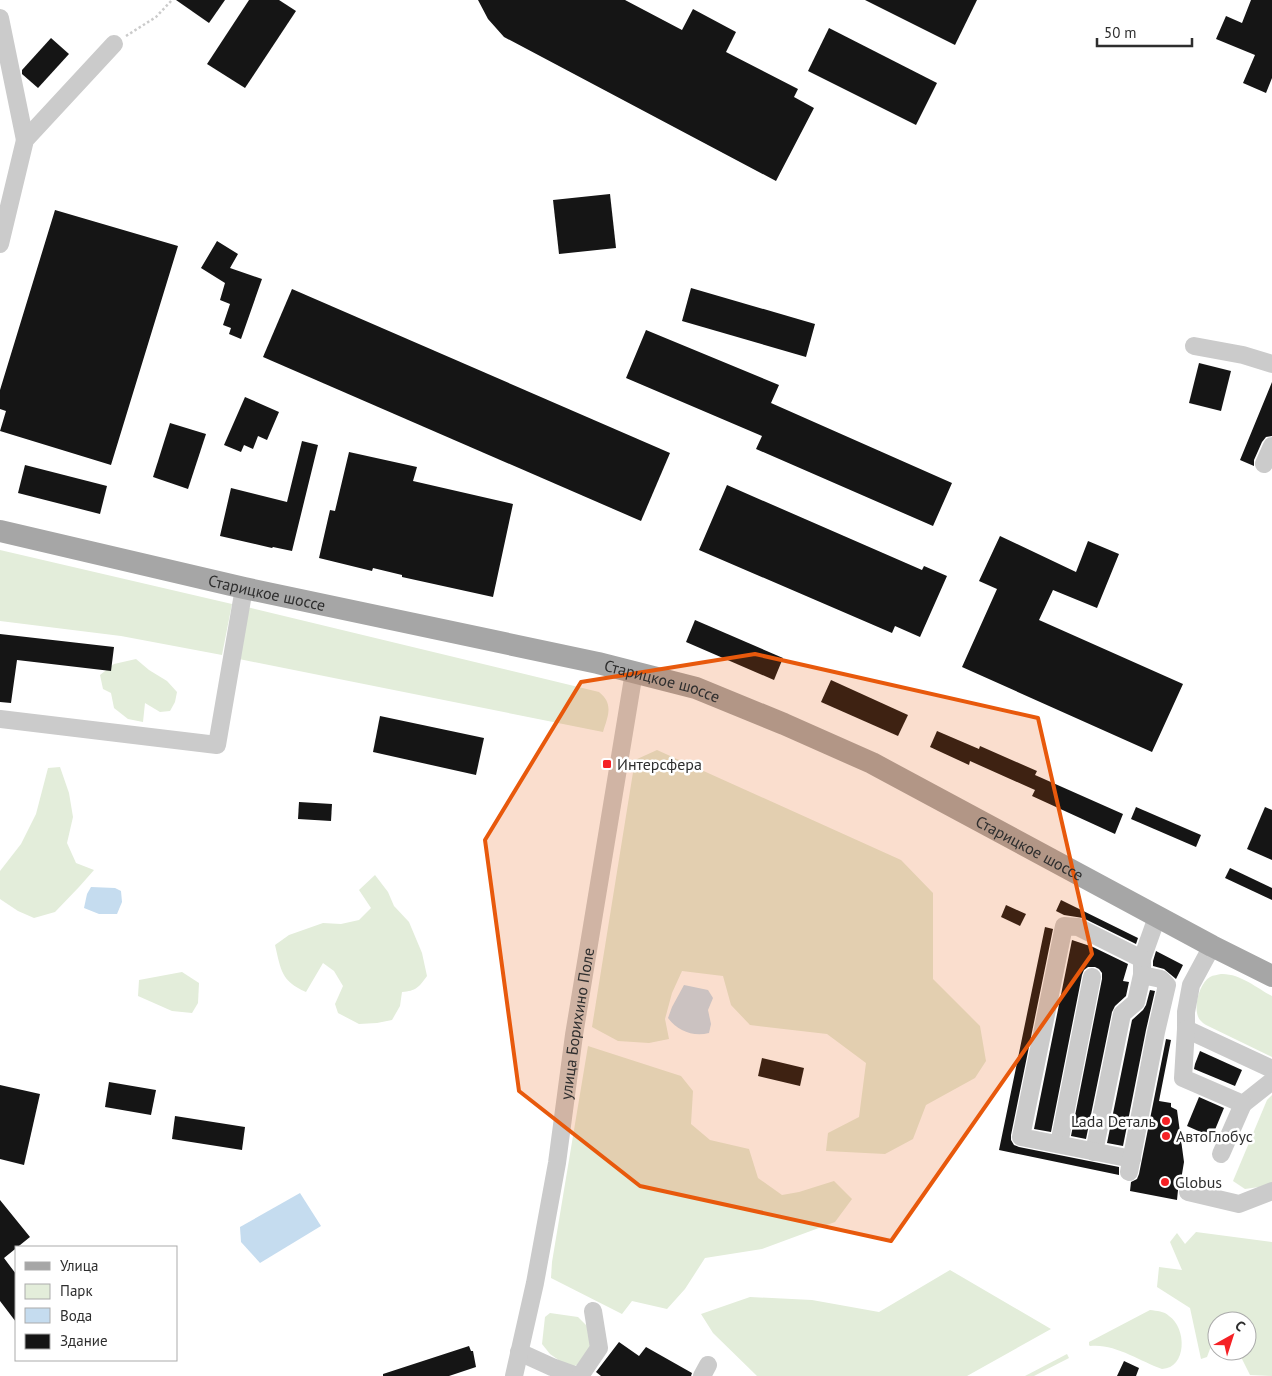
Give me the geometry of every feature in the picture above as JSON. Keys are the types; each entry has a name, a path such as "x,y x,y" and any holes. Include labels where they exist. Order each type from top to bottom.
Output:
{"main road":[{"name":"Старицкое шоссе","path":"0,531 244,588 634,672 696,688 872,763 1157,917 1272,976"}],"street":[{"path":"0,18 25,140 0,244"},
{"path":"25,140 114,44"},
{"path":"1194,346 1244,355 1272,364"},
{"path":"1264,464 1272,446"},
{"path":"0,719 217,745 244,588"},
{"name":"улица Борихино Поле","path":"514,1376 535,1283 557,1162 574,1035 634,672"},
{"path":"1094,1152 1122,1014 1136,1002 1142,967 1157,917"},
{"path":"1064,926 1078,927 1142,967 1167,985 1156,1032 1131,1165 1094,1152 1021,1137 1064,926"},
{"path":"1212,946 1191,985 1186,1012 1183,1078 1243,1104"},
{"path":"1059,1144 1092,977"},
{"path":"1186,1029 1272,1069"},
{"path":"1221,1154 1243,1104 1272,1081"},
{"path":"1188,1192 1239,1204 1272,1191"},
{"path":"580,1376 599,1348 593,1311"},
{"path":"519,1352 576,1376"}],"path":[{"path":"114,44 156,16 172,0"}],"highlighted area":[{"path":"755,654 1038,718 1092,954 891,1241 640,1186 519,1091 485,840 581,682"}],"green space":[{"path":"0,550 232,604 222,655 121,636 0,621"},
{"path":"247,607 599,692 607,701 608,706 608,715 603,732 239,659"},
{"path":"136,659 167,681 177,692 175,702 170,711 160,712 145,703 143,722 128,719 114,708 111,693 103,689 100,675 114,664"},
{"path":"657,750 901,860 933,893 933,979 980,1026 986,1061 975,1078 926,1105 913,1139 885,1154 826,1151 828,1133 859,1117 866,1063 827,1034 750,1025 731,1005 723,976 682,971 672,993 665,1019 669,1039 649,1043 618,1041 592,1027 635,760"},
{"path":"60,767 69,793 73,817 67,843 76,863 94,870 55,912 34,918 18,911 0,899 0,871 21,844 36,814 48,768"},
{"path":"375,875 388,892 394,906 409,922 422,953 427,976 417,988 402,992 400,1006 392,1020 359,1024 338,1013 335,1004 343,986 334,971 323,963 306,992 291,984 283,974 275,945 289,935 323,923 341,924 359,920 371,908 359,890"},
{"path":"182,972 199,983 198,1003 192,1013 172,1011 138,996 139,980"},
{"path":"1221,974 1241,978 1272,996 1272,1057 1206,1025 1200,1020 1197,1004 1200,991 1206,980"},
{"path":"588,1046 681,1076 693,1091 691,1124 710,1140 749,1149 758,1178 782,1195 799,1192 834,1181 852,1199 835,1222 762,1249 705,1258 685,1289 667,1309 632,1301 622,1314 551,1278 552,1262"},
{"path":"1272,1095 1272,1184 1245,1189 1233,1181 1267,1100"},
{"path":"1196,1232 1272,1242 1272,1376 1250,1375 1243,1361 1257,1361 1257,1311 1207,1311 1207,1357 1201,1359 1190,1308 1157,1287 1159,1267 1182,1270 1170,1242 1177,1233 1185,1244"},
{"path":"950,1270 1051,1329 967,1376 757,1376 713,1333 701,1314 750,1297 812,1300 879,1312"},
{"path":"1150,1310 1167,1314 1179,1329 1182,1347 1176,1362 1170,1367 1162,1369 1118,1350 1089,1345 1089,1342"},
{"path":"550,1313 578,1317 589,1328 590,1347 577,1365 570,1368 550,1354 542,1344 545,1317"},
{"path":"1067,1354 1069,1358 1034,1376 1025,1376"}],"water":[{"path":"91,887 115,888 121,891 122,902 117,914 99,914 84,908 87,894"},
{"path":"684,985 708,990 713,998 708,1010 711,1024 709,1033 697,1034 686,1032 668,1018"},
{"path":"300,1193 321,1226 260,1263 241,1242 240,1227"}],"building":[{"path":"176,0 225,0 209,23"},
{"path":"249,0 279,0 296,11 245,88 207,64"},
{"path":"478,0 625,0 682,30 693,9 736,32 726,52 798,89 794,97 814,108 776,181 504,37 488,19"},
{"path":"865,0 977,0 955,45"},
{"path":"1251,0 1272,0 1272,78 1266,93 1243,83 1255,55 1216,39 1226,16 1242,23"},
{"path":"829,28 937,83 916,125 808,71"},
{"path":"51,38 69,54 38,88 22,74 22,70"},
{"path":"610,194 616,248 559,254 553,200"},
{"path":"55,210 178,246 111,465 0,431 6,411 0,409 0,390"},
{"path":"217,241 238,254 230,268 262,279 241,339 229,334 231,328 223,325 230,304 220,300 225,283 201,268"},
{"path":"691,288 815,324 806,357 682,321"},
{"path":"292,289 670,453 641,521 263,357"},
{"path":"646,330 779,385 771,403 952,483 933,526 756,449 762,436 626,378"},
{"path":"1199,363 1231,371 1221,411 1189,403"},
{"path":"1272,382 1272,436 1266,437 1262,442 1254,460 1254,466 1240,460"},
{"path":"245,397 279,412 267,440 258,436 253,449 244,445 241,452 224,445"},
{"path":"170,423 206,434 188,489 153,477"},
{"path":"302,441 318,445 292,551 220,536 231,488 287,502"},
{"path":"349,452 417,467 413,481 513,504 493,597 402,577 402,575 373,568 372,571 319,558 330,510 335,511"},
{"path":"25,465 107,486 100,514 18,493"},
{"path":"727,485 922,570 924,566 947,576 920,637 895,626 892,633 699,550"},
{"path":"1000,536 1076,572 1088,541 1119,554 1097,608 1053,590 1039,620 1183,684 1152,752 962,667 997,589 979,581"},
{"path":"695,620 783,658 774,680 686,642"},
{"path":"0,634 114,647 111,671 17,660 11,703 0,702"},
{"path":"831,680 908,715 898,736 821,702"},
{"path":"380,716 484,738 476,775 373,752"},
{"path":"937,731 979,749 980,746 1037,771 1035,775 1123,814 1115,834 1032,796 1035,790 970,761 969,765 930,747"},
{"path":"299,802 332,804 331,821 298,819"},
{"path":"1136,807 1201,835 1196,847 1131,819"},
{"path":"1265,807 1272,810 1272,860 1247,849"},
{"path":"1230,868 1272,888 1272,900 1225,878"},
{"path":"1061,900 1138,938 1136,944 1083,918 1064,915 1056,911"},
{"path":"1006,905 1026,914 1020,926 1001,917"},
{"path":"1045,927 1053,929 1011,1140 1014,1145 1019,1147 1119,1167 1119,1175 999,1150"},
{"path":"1072,940 1093,947 1128,964 1123,981 1129,982 1126,996 1115,1006 1112,1012 1086,1139 1071,1136 1102,979 1102,973 1095,967 1088,967 1082,975 1051,1132 1034,1129"},
{"path":"1156,951 1183,965 1176,979 1164,969 1153,966"},
{"path":"1150,990 1155,991 1123,1146 1107,1143 1132,1020 1146,1005"},
{"name":"АвтоГлобус","path":"1166,1039 1171,1040 1159,1101 1171,1103 1171,1107 1177,1110 1184,1162 1177,1200 1130,1191 1131,1182 1137,1179 1139,1174"},
{"path":"1200,1051 1242,1070 1235,1086 1194,1069"},
{"path":"762,1058 804,1068 800,1086 758,1076"},
{"path":"109,1082 156,1090 151,1115 105,1107"},
{"path":"0,1085 40,1094 24,1165 0,1159"},
{"path":"1199,1097 1224,1108 1212,1137 1187,1126"},
{"path":"175,1116 245,1127 242,1150 172,1139"},
{"path":"0,1200 30,1237 19,1246 15,1246 15,1249 4,1258 15,1273 15,1321 0,1301"},
{"path":"619,1342 639,1356 646,1347 692,1373 691,1376 601,1376 596,1372"},
{"path":"469,1346 471,1351 473,1351 476,1367 449,1376 383,1376 383,1374"},
{"path":"1124,1361 1139,1368 1136,1376 1117,1376"}],"place":[{"name":"Интерсфера","path":"607,764"},
{"name":"Lada Dеталь","path":"1166,1121"},
{"name":"АвтоГлобус","path":"1166,1136"},
{"name":"Globus","path":"1165,1182"}]}
